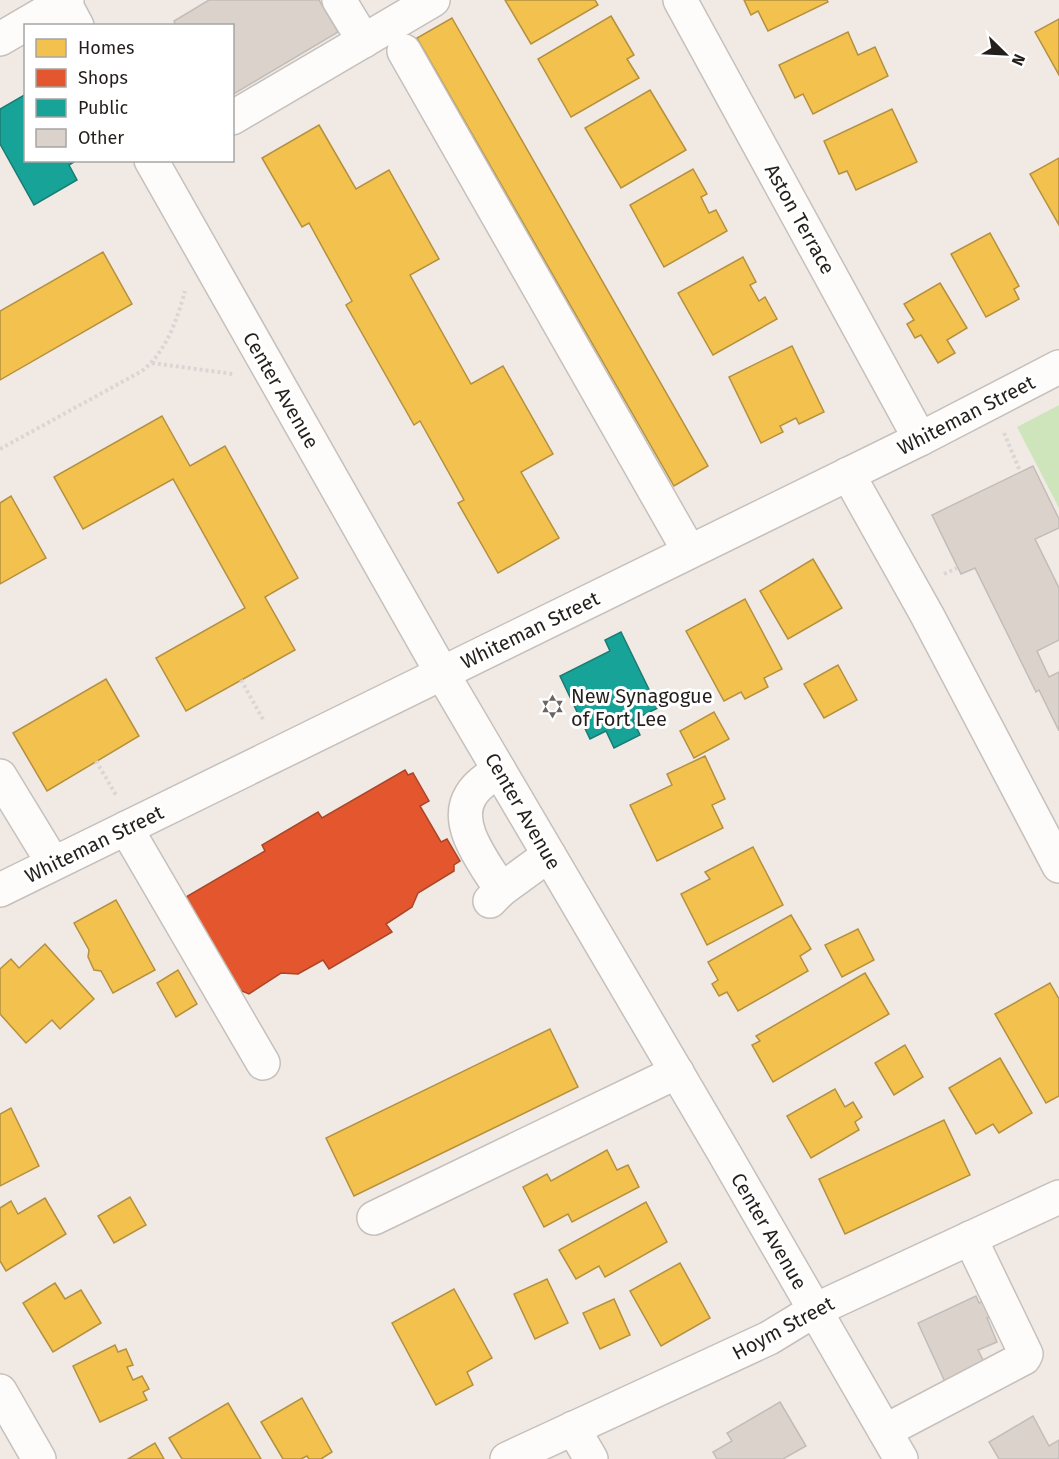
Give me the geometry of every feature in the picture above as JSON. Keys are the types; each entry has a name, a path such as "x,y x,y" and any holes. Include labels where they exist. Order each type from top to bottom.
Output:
{"street":[{"path":"339,0 364,41"},
{"path":"234,117 433,0"},
{"name":"Aston Terrace","path":"680,0 920,439"},
{"path":"32,24 68,7"},
{"path":"0,39 24,28"},
{"path":"404,51 689,551"},
{"name":"Center Avenue","path":"155,162 206,258 442,673 901,1459"},
{"name":"Whiteman Street","path":"0,890 920,439 1059,367"},
{"path":"848,474 922,606 1059,866"},
{"path":"499,770 471,795 464,814 495,896 549,855"},
{"path":"0,776 53,863"},
{"path":"126,828 263,1064"},
{"path":"374,1218 677,1072"},
{"name":"Hoym Street","path":"507,1459 769,1338 815,1310 1059,1197"},
{"path":"885,1431 1024,1358 1025,1350 970,1238"},
{"path":"0,1390 39,1459"},
{"path":"573,1428 591,1459"}],"path":[{"path":"0,449 142,371 152,363 170,332 188,284 206,258"},
{"path":"152,363 164,367 207,369 280,387"},
{"path":"241,680 282,752"}],"green space":[{"path":"1059,405 1059,508 1017,427"}],"building: Homes":[{"path":"505,0 595,0 598,5 531,44"},
{"path":"744,0 827,0 828,2 768,31 758,11 751,15"},
{"path":"611,16 634,55 627,59 639,78 571,117 538,59"},
{"path":"452,18 708,466 674,486 417,38"},
{"path":"1059,19 1059,75 1035,32"},
{"path":"848,32 858,55 875,47 888,76 813,114 803,94 795,98 779,65"},
{"path":"650,90 686,150 621,188 585,128"},
{"path":"892,109 917,162 856,190 847,171 839,174 824,141"},
{"path":"319,125 356,189 389,170 439,259 410,275 471,384 503,366 553,454 521,472 559,538 498,573 458,503 464,500 420,421 414,425 346,305 352,301 309,223 302,227 262,158"},
{"path":"1059,158 1059,225 1030,174"},
{"path":"693,169 707,194 701,197 709,213 716,210 727,231 664,267 630,205"},
{"path":"990,233 1019,286 1014,289 1019,299 986,317 951,254"},
{"path":"103,252 132,304 0,380 0,311"},
{"path":"743,257 756,282 750,285 759,301 765,297 777,319 713,355 678,293"},
{"path":"940,283 967,328 947,340 955,353 938,363 921,335 915,338 907,324 914,320 904,304"},
{"path":"792,346 824,412 799,424 796,418 780,426 783,432 761,443 729,377"},
{"path":"162,416 190,466 225,446 298,578 265,597 295,650 186,711 156,658 245,608 173,479 83,529 54,477"},
{"path":"11,496 46,558 0,584 0,503"},
{"path":"813,559 842,608 788,639 760,591"},
{"path":"745,599 782,669 764,678 768,687 745,699 741,692 724,701 686,631"},
{"path":"838,665 857,700 824,718 804,684"},
{"path":"106,679 139,736 47,791 13,733"},
{"path":"714,712 729,739 694,758 680,731"},
{"path":"705,756 725,799 712,805 723,828 657,861 630,805 672,785 667,774"},
{"path":"753,847 783,905 707,945 681,894 710,879 705,872"},
{"path":"116,900 155,970 113,993 101,971 94,970 88,957 89,950 74,923"},
{"path":"791,915 811,949 800,956 808,971 738,1011 727,992 719,996 712,984 718,980 708,962"},
{"path":"858,929 874,960 842,977 825,945"},
{"path":"45,944 94,999 60,1029 52,1020 26,1043 0,1014 0,969 11,959 19,968"},
{"path":"178,970 197,1004 176,1017 157,983"},
{"path":"865,973 889,1014 773,1082 752,1045 760,1041 756,1036"},
{"path":"1050,983 1059,999 1059,1096 1046,1103 995,1014"},
{"path":"550,1029 578,1087 354,1196 326,1138"},
{"path":"905,1045 923,1077 894,1095 875,1063"},
{"path":"1000,1058 1032,1113 999,1133 993,1124 976,1134 949,1088"},
{"path":"835,1089 845,1107 853,1102 862,1117 855,1122 859,1130 811,1158 787,1116"},
{"path":"11,1108 39,1166 0,1186 0,1114"},
{"path":"944,1120 970,1175 845,1234 819,1179"},
{"path":"607,1150 617,1170 628,1165 639,1187 572,1222 568,1214 544,1227 523,1187 547,1174 551,1181"},
{"path":"130,1197 146,1225 114,1243 98,1216"},
{"path":"45,1198 66,1234 6,1271 0,1261 0,1208 11,1201 18,1214"},
{"path":"646,1202 667,1242 605,1277 599,1266 576,1279 559,1250"},
{"path":"680,1263 710,1318 661,1346 630,1291"},
{"path":"547,1279 568,1323 535,1339 514,1294"},
{"path":"55,1283 65,1299 81,1290 101,1323 53,1352 23,1303"},
{"path":"454,1289 492,1358 467,1372 473,1385 436,1405 392,1323"},
{"path":"614,1299 630,1335 600,1349 583,1313"},
{"path":"115,1345 118,1352 126,1349 133,1365 127,1367 133,1380 142,1376 149,1389 143,1392 147,1400 100,1422 73,1366"},
{"path":"302,1398 332,1452 321,1459 309,1459 307,1456 301,1459 283,1459 261,1422"},
{"path":"228,1403 261,1459 182,1459 169,1438"},
{"path":"155,1443 164,1459 128,1459"}],"building: Shops":[{"path":"405,770 408,775 413,773 429,801 420,806 441,842 447,839 460,861 454,865 454,871 418,893 412,907 386,924 392,932 329,969 323,960 298,974 281,973 249,994 242,991 232,992 186,911 190,904 186,897 265,851 262,845 318,812 322,818"}],"building: Public":[{"path":"24,95 24,162 74,162 69,165 77,180 34,205 0,144 0,109"},
{"path":"621,632 658,708 633,720 640,735 614,748 606,731 590,739 560,676 610,651 605,640"}],"building: Other":[{"path":"209,0 319,0 338,32 234,94 234,24 175,24 174,21"},
{"path":"1033,466 1059,519 1059,528 1035,539 1059,588 1059,640 1037,651 1049,677 1059,672 1059,731 1039,690 1036,692 975,568 961,574 932,515"},
{"path":"976,1296 979,1303 988,1299 996,1314 987,1318 997,1342 978,1350 986,1366 946,1384 918,1323"},
{"path":"780,1402 806,1446 783,1459 717,1459 713,1452 732,1441 727,1433"},
{"path":"1033,1416 1049,1446 1059,1440 1059,1459 999,1459 989,1442"}],"place":[{"name":"New Synagogue of Fort Lee","path":"553,707"}]}
